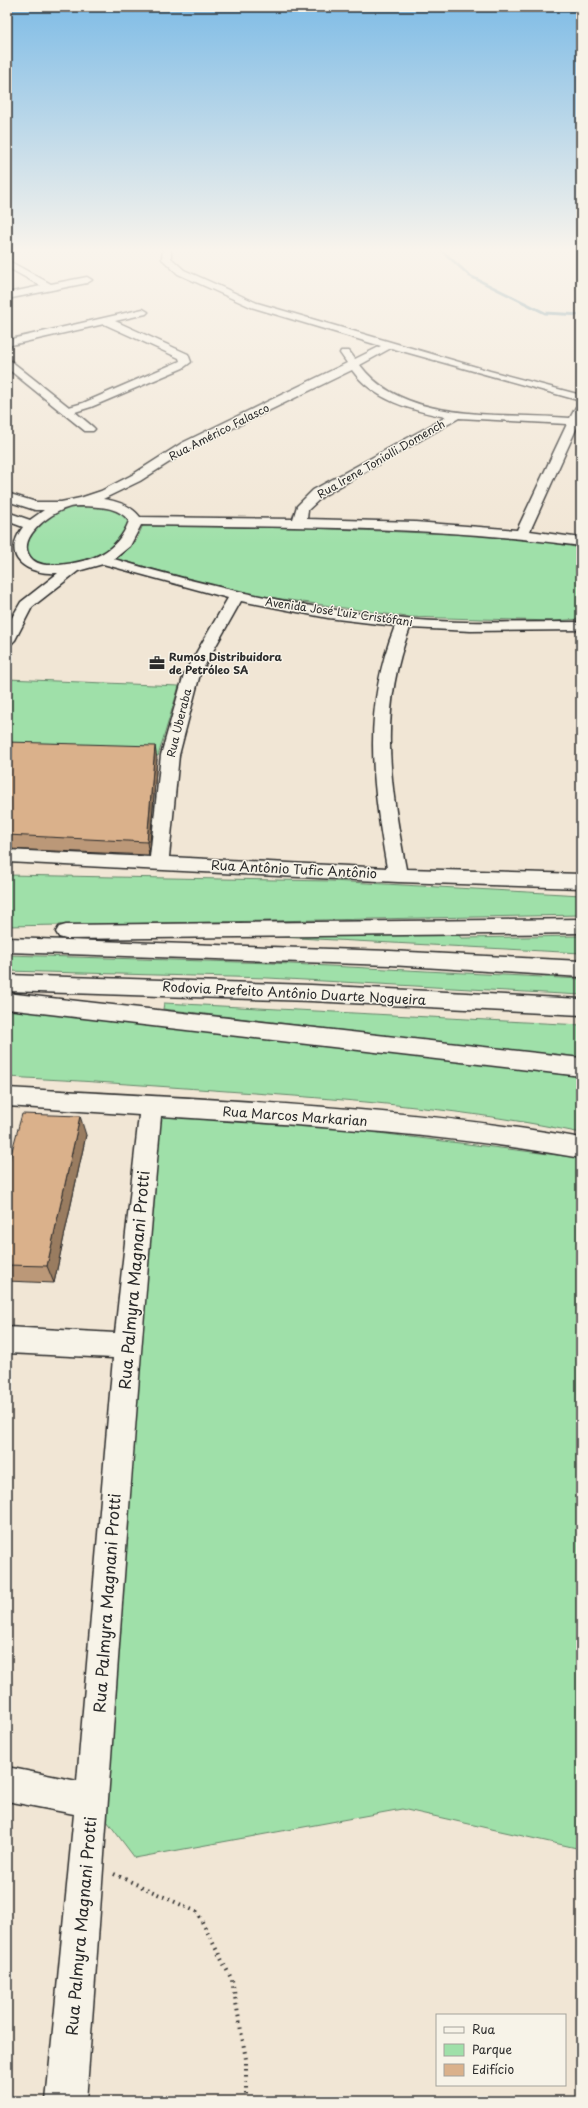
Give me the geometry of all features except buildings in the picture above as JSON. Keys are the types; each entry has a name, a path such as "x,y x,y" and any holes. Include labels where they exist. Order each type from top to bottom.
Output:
{"main road":[{"path":"67,411 87,405 180,366 186,362 184,356 165,347"},
{"name":"Rua Américo Falasco","path":"82,502 106,494 136,478 186,446 332,376 385,347"},
{"path":"399,347 581,398"},
{"path":"345,353 351,365 368,382 390,396 423,409 455,416 578,422"},
{"path":"7,363 89,429"},
{"path":"13,380 25,378"},
{"path":"522,533 578,422 581,405"},
{"name":"Rua Irene Toniolli Domench","path":"299,524 302,509 318,493 455,416"},
{"path":"126,509 136,478"},
{"path":"7,497 35,506 62,505 82,502 109,504 126,509 131,513 136,521 133,531 125,542 103,560 72,569 52,569 29,564 19,555 18,548 22,535 30,525 44,514 62,505"},
{"path":"7,516 30,525"},
{"path":"136,521 414,526 522,533 581,542"},
{"name":"Avenida José Luiz Cristófani","path":"103,560 236,596 293,608 404,623 498,628 581,626"},
{"path":"26,605 29,564"},
{"path":"7,640 26,605 72,569"},
{"name":"Rua Uberaba","path":"159,862 170,755 192,674 236,596"},
{"path":"398,875 384,802 380,732 386,678 395,641 404,623"},
{"name":"Rua Antônio Tufic Antônio","path":"7,856 159,862 398,875 581,881"},
{"path":"7,934 581,926"},
{"path":"7,945 390,958 581,969"},
{"name":"Rodovia Prefeito Antônio Duarte Nogueira","path":"7,982 311,993 581,1007"},
{"path":"7,1001 581,1067"},
{"name":"Rua Marcos Markarian","path":"7,1097 151,1105 407,1124 528,1138 581,1148"},
{"name":"Rua Palmyra Magnani Protti","path":"66,2101 87,1863 127,1346 151,1105"},
{"path":"7,1340 127,1346"},
{"path":"7,1784 92,1801"}],"path":[{"path":"87,1863 134,1882 197,1912 232,1980 246,2059 246,2101"}],"green space":[{"path":"108,505 124,511 131,521 122,542 101,559 68,566 41,566 23,555 35,524 64,506"},
{"path":"143,525 311,528 518,537 581,548 581,619 554,621 407,617 240,593 117,559 136,541"},
{"path":"7,679 179,686 158,756 7,750"},
{"path":"7,875 331,881 581,895 581,915 7,926"},
{"path":"458,934 461,938 581,936 581,953 260,936"},
{"path":"7,955 271,963 581,979 581,995 268,978 7,971"},
{"path":"164,1003 581,1025 581,1059 163,1009"},
{"path":"7,1009 117,1020 581,1076 581,1133 500,1118 377,1103 162,1086 7,1077"},
{"path":"151,1105 581,1158 581,1849 402,1809 135,1858 92,1801"}],"place":[{"name":"Rumos Distribuidora de Petróleo SA","path":"157,663"}]}
